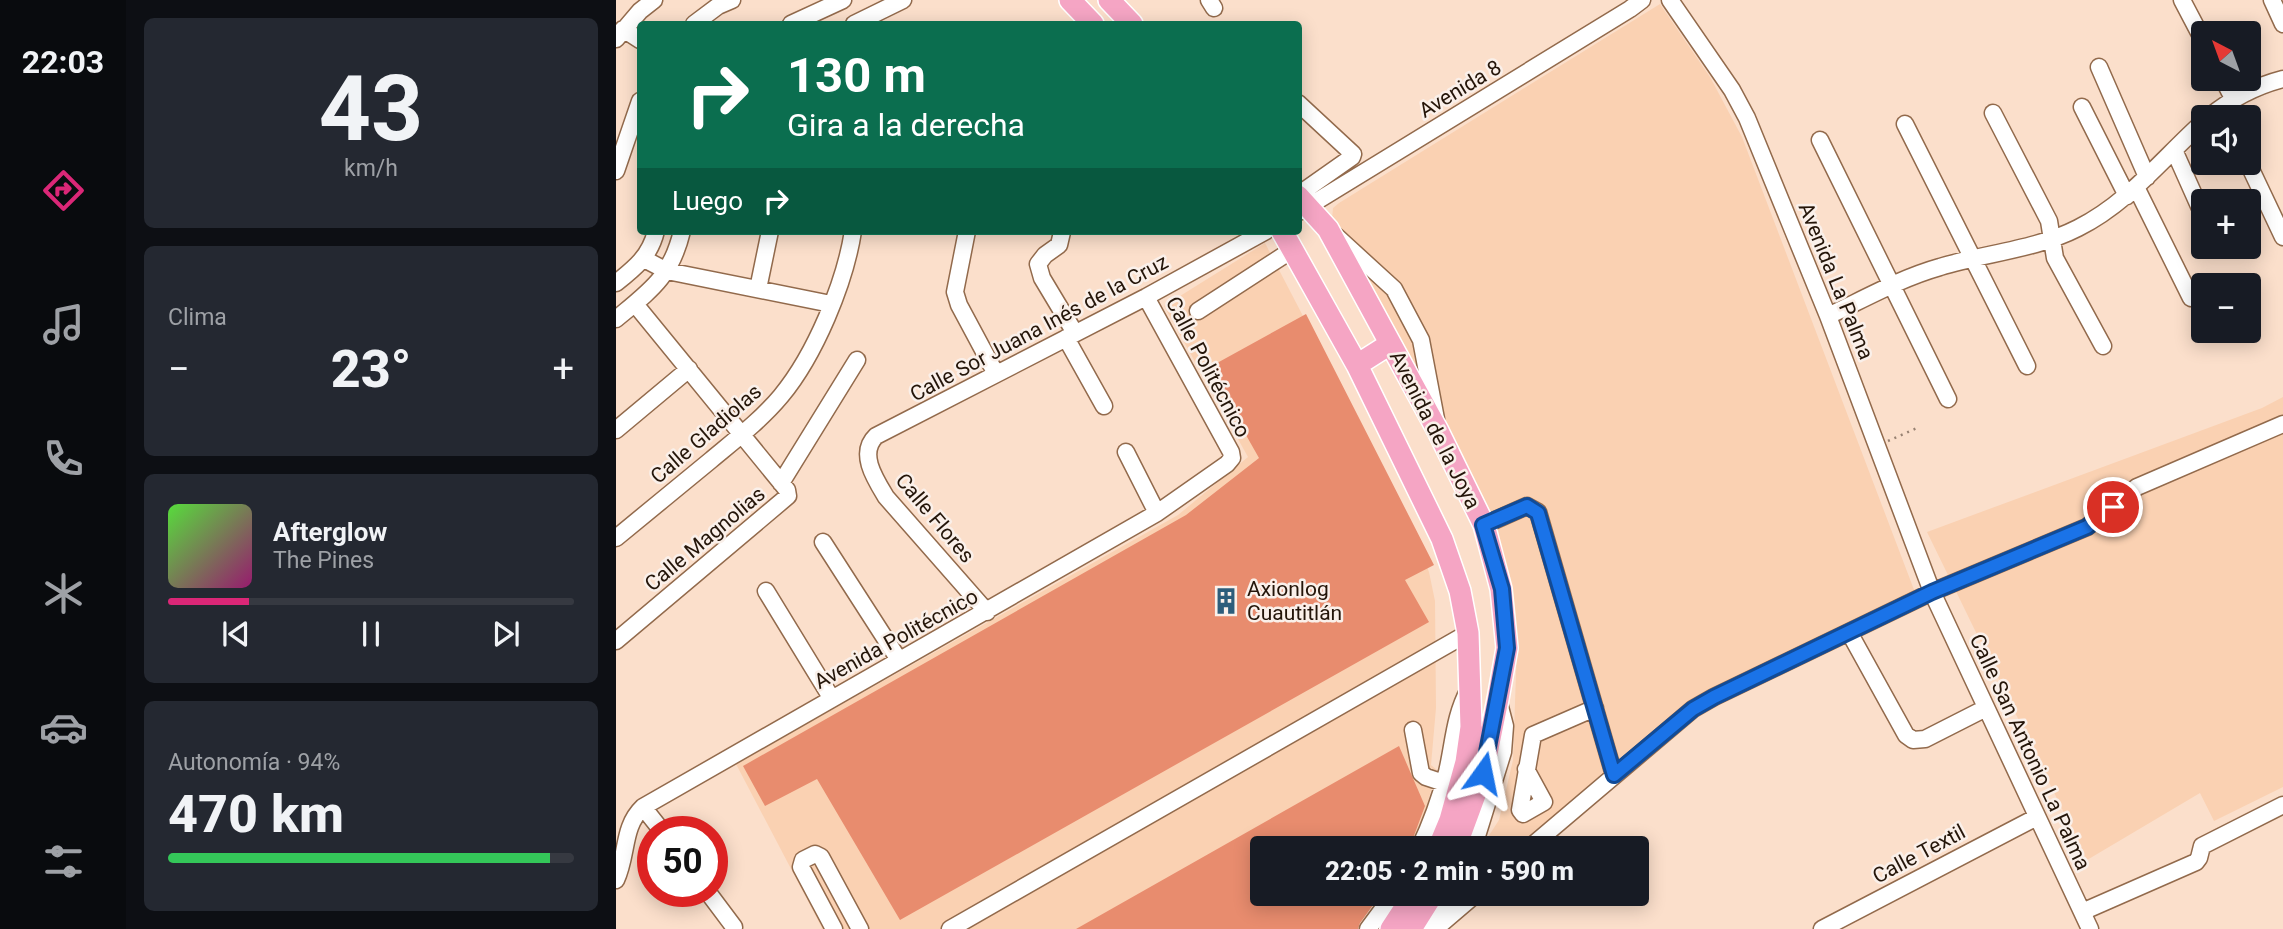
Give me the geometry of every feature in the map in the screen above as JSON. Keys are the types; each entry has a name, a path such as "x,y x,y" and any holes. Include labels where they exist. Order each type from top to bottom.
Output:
{"main road":[{"path":"1070,0 1090,21"},
{"path":"1109,0 1129,21"},
{"name":"Avenida de la Joya","path":"1302,203 1328,229 1438,431 1483,525 1502,589 1507,648 1498,699 1474,768 1443,836"},
{"name":"Avenida de la Joya","path":"1284,235 1357,365 1441,538 1460,591 1468,634 1471,686 1474,768 1470,836"},
{"path":"1357,365 1390,344"},
{"path":"1391,929 1406,906"},
{"path":"1411,929 1425,906"}],"street":[{"path":"637,39 619,34 635,5 654,0"},
{"path":"698,21 718,6 732,0"},
{"path":"798,21 843,0"},
{"name":"Avenida La Palma","path":"1670,0 1732,90 1747,118 1828,316 1932,592"},
{"path":"2182,0 2193,21"},
{"path":"2272,0 2283,24"},
{"path":"859,21 893,2"},
{"path":"889,21 893,2"},
{"name":"Avenida 8","path":"1302,201 1632,3"},
{"path":"2099,67 2137,187 2190,298"},
{"path":"2232,105 2255,89 2283,79"},
{"path":"1302,107 1353,154 1328,184"},
{"path":"2082,107 2137,187"},
{"path":"617,162 637,109"},
{"path":"1993,113 2049,221 2055,258 2103,346"},
{"path":"1905,124 2027,366"},
{"path":"1828,316 1892,285 1938,267 2053,239 2098,217 2137,187 2191,134"},
{"path":"1820,140 1948,399"},
{"path":"2174,150 2191,189"},
{"path":"2254,175 2283,237"},
{"path":"1328,229 1394,289 1421,340 1438,431"},
{"path":"616,283 645,258 655,235"},
{"path":"616,319 657,285 677,254 681,235"},
{"path":"758,289 769,235"},
{"name":"Calle Gladiolas","path":"616,538 743,434 780,397 796,376 831,304 852,235"},
{"path":"966,235 955,292 959,305 996,374"},
{"path":"1061,235 1059,245 1038,264 1042,278 1104,406"},
{"name":"Calle Sor Juana Inés de la Cruz","path":"869,443 876,436 1146,297 1259,235"},
{"path":"1198,311 1292,250"},
{"path":"645,258 667,271 831,304"},
{"name":"Calle Politécnico","path":"1146,297 1232,458"},
{"path":"635,304 743,434 784,489"},
{"name":"Calle Magnolias","path":"616,641 784,489 858,360"},
{"path":"616,430 689,369"},
{"path":"1543,836 1693,709 1714,697 1932,592 2087,527 2137,487 2283,424"},
{"name":"Calle Flores","path":"869,443 866,453 886,497 987,612"},
{"path":"1126,452 1157,513"},
{"name":"Avenida Politécnico","path":"643,807 1157,513 1232,458"},
{"path":"1483,525 1527,506 1538,513 1614,775"},
{"path":"823,542 899,660"},
{"path":"766,591 832,699"},
{"name":"Calle San Antonio La Palma","path":"1932,592 2090,929"},
{"path":"1849,632 1906,735 1913,740 1925,739 1986,708"},
{"path":"950,929 1468,634"},
{"path":"1426,836 1444,783 1460,706 1471,686"},
{"path":"1473,836 1503,752 1505,726 1498,699"},
{"path":"1527,769 1535,733 1595,708"},
{"path":"1413,730 1421,773 1444,783"},
{"path":"2082,912 2196,862 2202,846 2283,804"},
{"path":"616,880 628,827 643,807 650,816"},
{"name":"Calle Textil","path":"1822,929 2037,817"},
{"path":"834,929 801,867 803,860 815,854 821,857 860,929"},
{"path":"1368,929 1385,906"},
{"path":"1430,929 1444,906"},
{"path":"1435,929 1462,906"},
{"path":"719,907 734,927"}],"path":[{"path":"1878,446 1917,428"}],"shaded area":[{"path":"1660,4 1710,77 1742,137 1916,595 1699,701 1534,836 1489,836 1499,820 1513,760 1517,645 1498,529 1382,307 1332,219 1333,208"},
{"name":"Axionlog Cuautitlán","path":"1265,243 1405,512 1429,572 1435,601 1436,708 1431,765 1437,770 1417,836 1250,836 1250,906 1372,906 1352,929 821,929 736,764 1178,515 1248,457 1164,306"},
{"path":"2283,397 2283,787 2214,821 2200,793 2087,860 1927,532 2262,408"}],"building":[{"name":"Axionlog Cuautitlán","path":"1306,314 1434,565 1405,580 1429,622 900,920 817,779 765,806 743,766 1186,515 1259,458 1208,368"},
{"path":"1399,746 1425,806 1414,836 1250,836 1250,906 1372,906 1358,929 1076,929"}],"place":[{"name":"Axionlog Cuautitlán","path":"1226,601"}],"route":[{"path":"1483,773 1507,648 1502,589 1483,525 1527,506 1538,513 1614,775 1693,709 1714,697 1932,592 2087,527 2113,507"}]}
